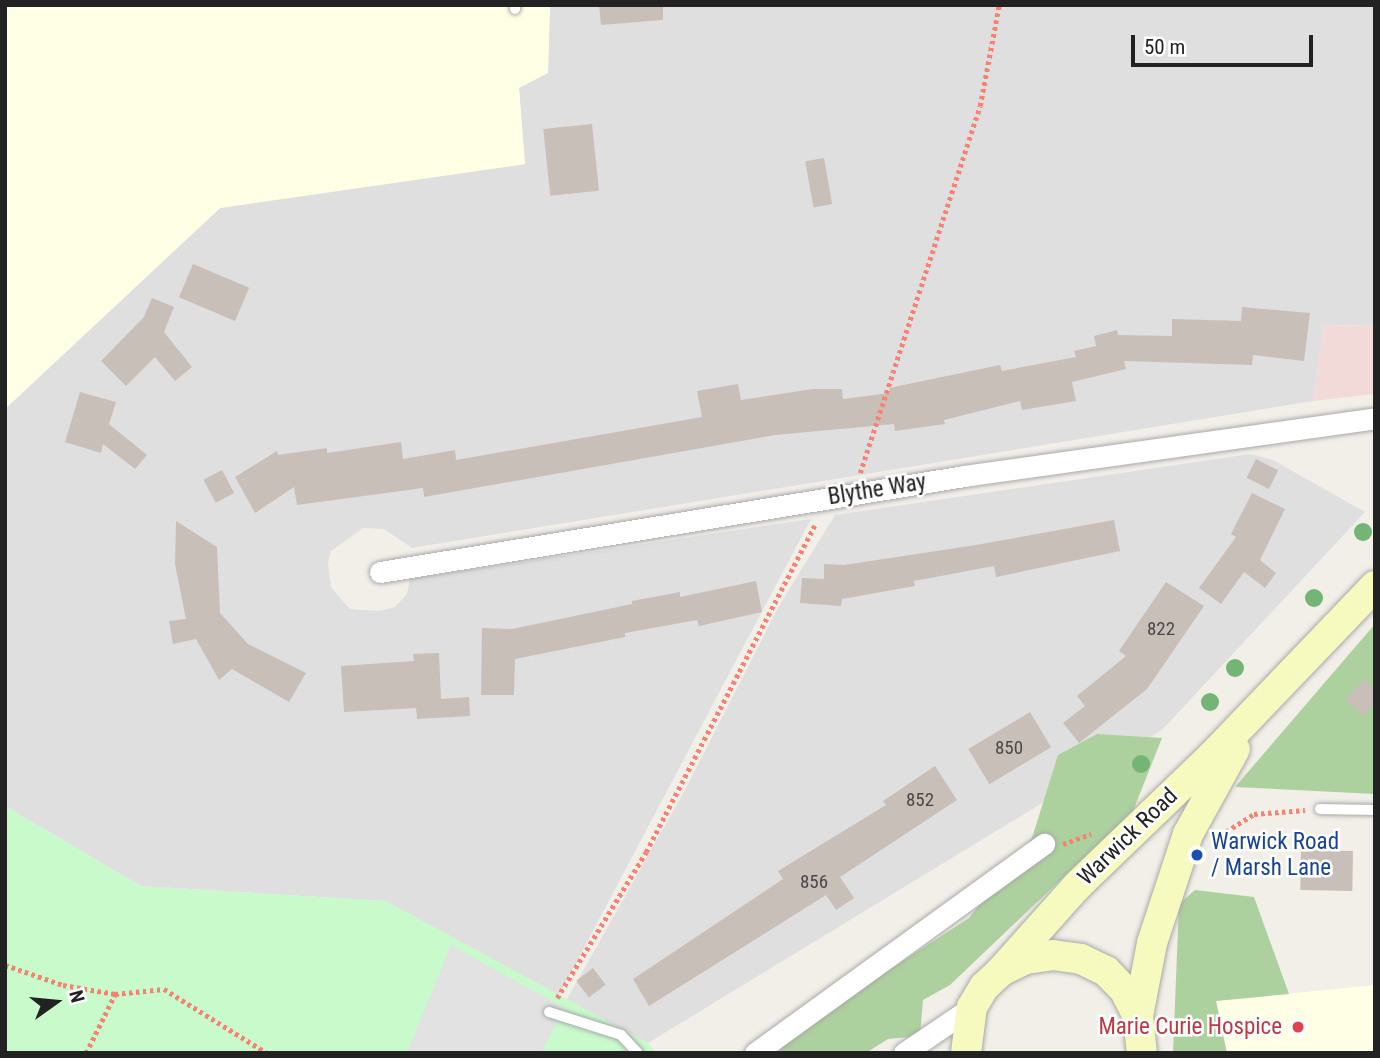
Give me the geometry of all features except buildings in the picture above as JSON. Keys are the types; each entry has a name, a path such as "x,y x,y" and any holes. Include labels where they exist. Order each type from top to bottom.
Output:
{"main road":[{"name":"Warwick Road","path":"972,1007 1078,885 1260,707 1375,586"},
{"name":"Warwick Road","path":"1138,1016 1152,943 1188,834 1260,707"},
{"path":"1001,971 1040,957 1081,959 1106,971 1125,991 1138,1016 1142,1053"},
{"path":"966,1053 972,1007"}],"street":[{"name":"Blythe Way","path":"380,572 859,493 1375,418"},
{"path":"755,1053 1044,844"},
{"path":"904,1053 972,1007"}],"lane":[{"path":"1320,809 1375,810"},
{"path":"549,1012 621,1035 638,1053"}],"path":[{"path":"859,493 861,465 980,106 999,5"},
{"path":"549,1012 646,852 829,498"},
{"path":"5,965 64,985 115,995 164,989 267,1053"},
{"path":"86,1053 115,995"}],"shaded area":[{"path":"5,5 550,5 548,73 519,88 525,164 220,208 5,409"},
{"path":"550,5 1375,5 1375,326 1324,325 1313,401 412,548 384,529 363,528 331,551 328,563 331,587 350,609 379,611 395,607 407,594 410,579 811,519 558,997 386,901 141,886 5,806 5,409 220,208 525,164 519,88 548,72"},
{"path":"1324,325 1375,326 1375,394 1313,401"},
{"path":"1250,454 1273,460 1365,512 1162,730 648,1043 566,1001 686,788 780,604 835,515"},
{"path":"451,945 564,1008 541,1053 407,1053"},
{"name":"Marie Curie Hospice","path":"1375,985 1375,1053 1227,1053 1216,1001"}],"green space":[{"path":"1375,624 1375,794 1235,787"},
{"path":"1097,734 1162,738 1133,811 950,985 923,1000 920,1036 888,1039 866,1053 781,1053 778,1042 969,918 1032,838 1058,755"},
{"path":"5,806 141,886 386,901 648,1043 657,1053 5,1053"},
{"path":"1195,890 1254,897 1289,994 1216,1001 1227,1053 1173,1053 1179,904"}],"place":[{"name":"Warwick Road / Marsh Lane","path":"1197,855"},
{"name":"Marie Curie Hospice","path":"1298,1027"}]}
